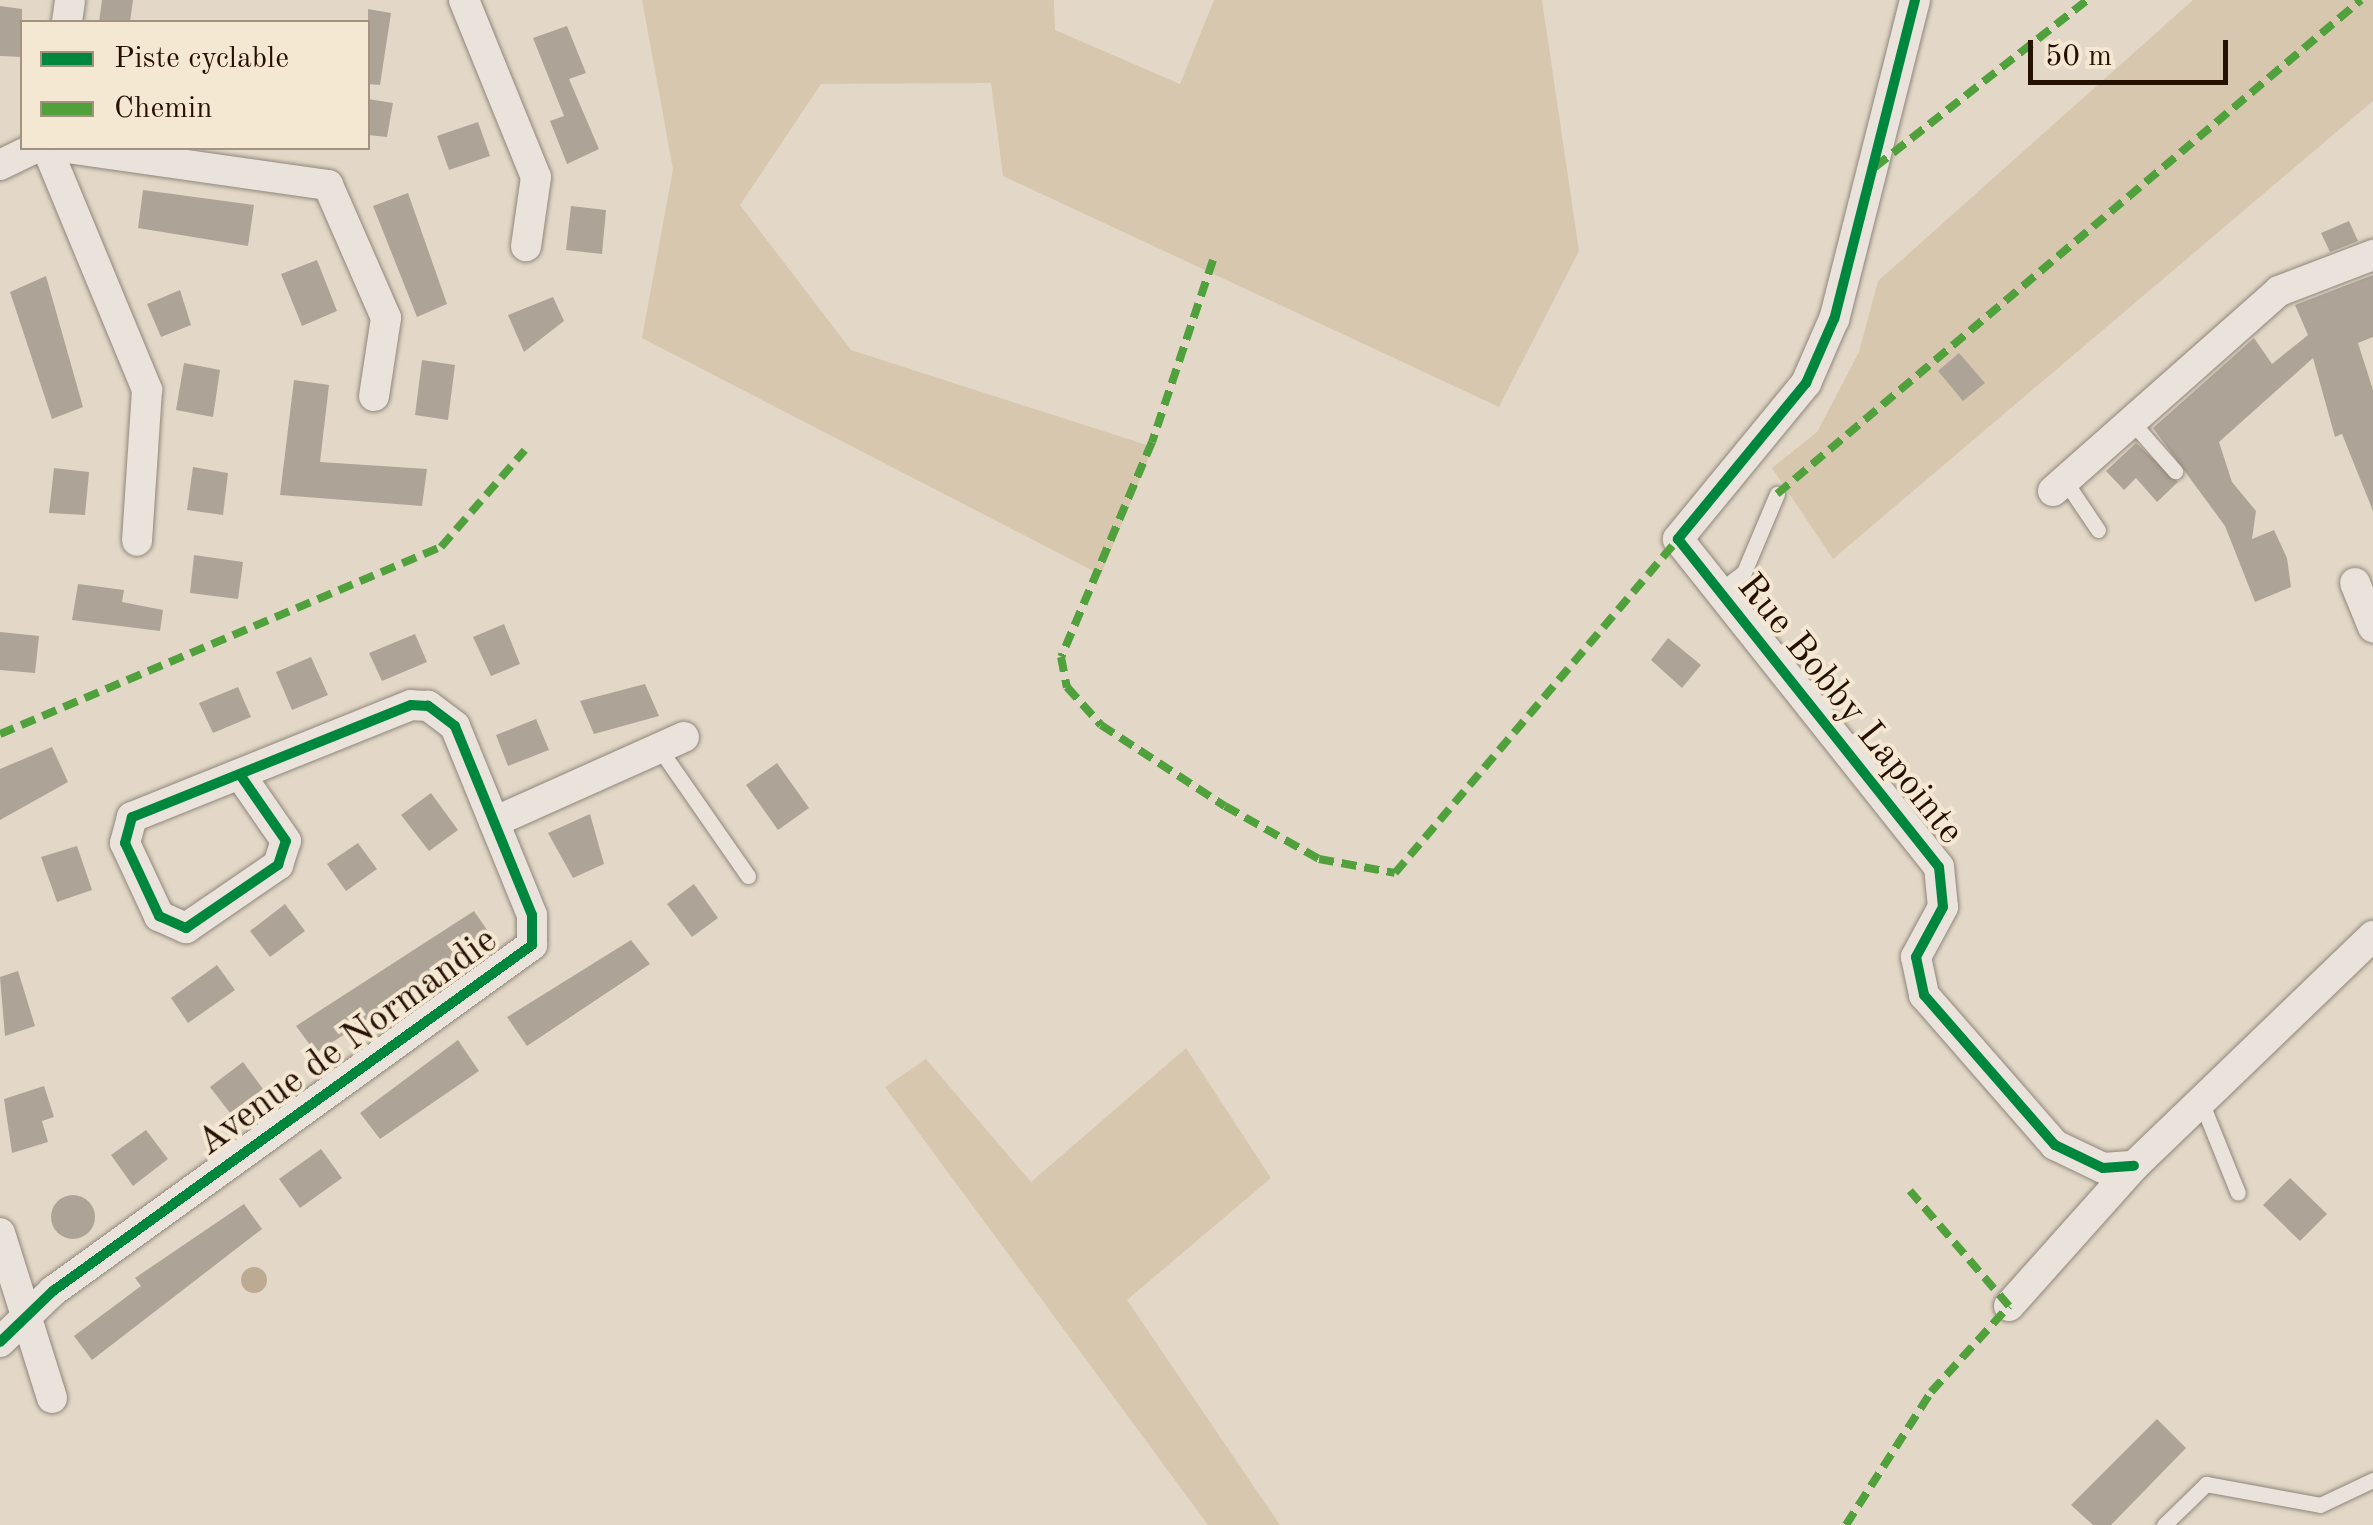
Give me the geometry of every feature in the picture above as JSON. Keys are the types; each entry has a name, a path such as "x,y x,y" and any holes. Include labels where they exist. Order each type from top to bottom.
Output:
{"street":[{"path":"464,0 536,177 526,246"},
{"name":"Rue Bobby Lapointe","path":"1915,0 1834,320 1806,383 1678,539 1717,593 1939,867 1943,907 1916,957 1924,994 2055,1145 2103,1168 2134,1166"},
{"path":"0,165 31,150"},
{"path":"48,150 147,390 138,542"},
{"path":"81,150 328,185 386,318 374,396"},
{"path":"2059,486 2279,291 2373,255"},
{"path":"2355,582 2373,627"},
{"name":"Avenue de Normandie","path":"0,1342 27,1316 522,958 536,929 455,726 428,706 242,776"},
{"path":"494,822 671,743"},
{"path":"242,776 286,841 278,865 186,928 159,916 124,842 132,817 242,776"},
{"path":"2009,1306 2134,1166 2373,936"},
{"path":"0,1232 52,1398"}],"lane":[{"path":"2131,421 2175,471"},
{"path":"2059,486 2098,530"},
{"path":"1717,593 1744,572 1777,494"},
{"path":"671,743 748,876"},
{"path":"2200,1100 2238,1192"},
{"path":"2164,1525 2206,1484 2320,1506 2373,1480"}],"shaded area":[{"path":"642,0 1054,0 1055,30 1180,84 1214,0 1542,0 1579,251 1499,407 1003,176 991,83 821,84 740,205 851,350 1153,447 1101,575 642,338 673,169"},
{"path":"2193,0 2373,0 2373,101 1833,559 1772,468 1817,432 1859,352 1878,281"},
{"path":"1186,1048 1271,1178 1127,1300 1280,1525 1208,1525 885,1087 926,1059 1031,1182"},
{"path":"254,1267 263,1271 267,1280 263,1289 254,1293 245,1289 241,1280 245,1271"}],"building":[{"path":"102,0 133,0 130,20 99,20"},
{"path":"0,6 22,9 20,57 0,56"},
{"path":"368,9 391,13 380,85 370,84"},
{"path":"567,26 586,73 569,79 599,149 567,164 550,121 564,116 533,38"},
{"path":"370,99 393,103 387,137 370,135"},
{"path":"478,122 490,156 449,170 437,136"},
{"path":"143,190 254,205 248,246 138,228"},
{"path":"408,193 447,304 417,317 373,206"},
{"path":"571,206 606,210 602,254 566,250"},
{"path":"2349,221 2358,241 2330,252 2321,233"},
{"path":"317,260 337,311 302,326 281,274"},
{"path":"2373,275 2373,337 2358,343 2373,390 2373,511 2342,434 2335,437 2313,358 2219,442 2232,482 2256,511 2252,539 2274,530 2287,558 2291,587 2255,602 2225,526 2153,428 2254,338 2272,364 2308,335 2295,305"},
{"path":"46,276 83,407 52,419 10,292"},
{"path":"180,290 191,325 161,337 147,304"},
{"path":"553,297 564,321 524,352 508,315"},
{"path":"1959,353 1985,383 1963,401 1938,371"},
{"path":"422,360 455,365 448,420 415,415"},
{"path":"184,363 220,370 213,417 176,410"},
{"path":"294,380 329,385 320,462 427,469 422,506 280,495"},
{"path":"2136,443 2178,482 2157,502 2136,478 2124,490 2106,471"},
{"path":"193,467 228,473 223,515 187,510"},
{"path":"54,468 89,472 85,515 49,513"},
{"path":"194,555 243,562 238,599 190,593"},
{"path":"78,584 124,590 122,602 163,610 160,631 72,620"},
{"path":"504,624 520,664 491,676 473,637"},
{"path":"0,632 39,636 35,673 0,670"},
{"path":"415,634 427,662 382,681 369,653"},
{"path":"1668,638 1701,665 1682,688 1651,660"},
{"path":"311,657 328,695 292,710 276,672"},
{"path":"645,684 659,716 594,734 580,701"},
{"path":"238,687 251,717 213,733 199,703"},
{"path":"536,719 549,750 508,766 496,735"},
{"path":"52,747 68,782 0,820 0,769"},
{"path":"777,763 809,808 778,830 746,785"},
{"path":"431,793 458,830 429,851 401,815"},
{"path":"590,814 604,864 573,878 548,833"},
{"path":"358,843 377,869 346,891 327,864"},
{"path":"77,846 92,890 57,902 41,857"},
{"path":"694,884 718,918 692,937 667,904"},
{"path":"285,904 305,931 270,957 250,931"},
{"path":"474,911 492,937 316,1053 296,1026"},
{"path":"631,940 650,964 527,1046 507,1017"},
{"path":"217,965 235,990 188,1023 171,998"},
{"path":"18,971 35,1026 5,1036 0,977"},
{"path":"458,1040 479,1071 380,1139 360,1113"},
{"path":"243,1062 263,1089 230,1113 210,1087"},
{"path":"44,1086 54,1117 42,1121 48,1142 12,1153 4,1099"},
{"path":"146,1130 168,1159 133,1186 111,1155"},
{"path":"321,1149 342,1178 300,1208 279,1179"},
{"path":"2290,1178 2327,1214 2300,1241 2263,1205"},
{"path":"73,1195 89,1201 95,1217 89,1233 73,1239 57,1233 51,1217 57,1201"},
{"path":"244,1204 262,1229 92,1360 74,1336 141,1286 135,1278"},
{"path":"2157,1419 2186,1448 2111,1525 2093,1525 2071,1505"}],"marked path":[{"path":"1875,167 2087,0"},
{"path":"1777,494 2361,0"},
{"path":"1213,260 1152,442 1061,657 1067,687 1101,725 1225,806 1319,859 1395,873 1678,539"},
{"path":"0,734 441,547 525,450"},
{"path":"1846,1525 1931,1392 2009,1306 1910,1191"}],"cycle path":[{"path":"1915,0 1834,319 1806,383 1678,539 1939,867 1943,907 1916,957 1924,995 2055,1145 2103,1168 2134,1166"},
{"path":"0,1342 53,1291 532,945 532,915 455,726 428,706 411,705 132,817 125,843 159,916 186,928 278,865 286,841 241,776"}]}
